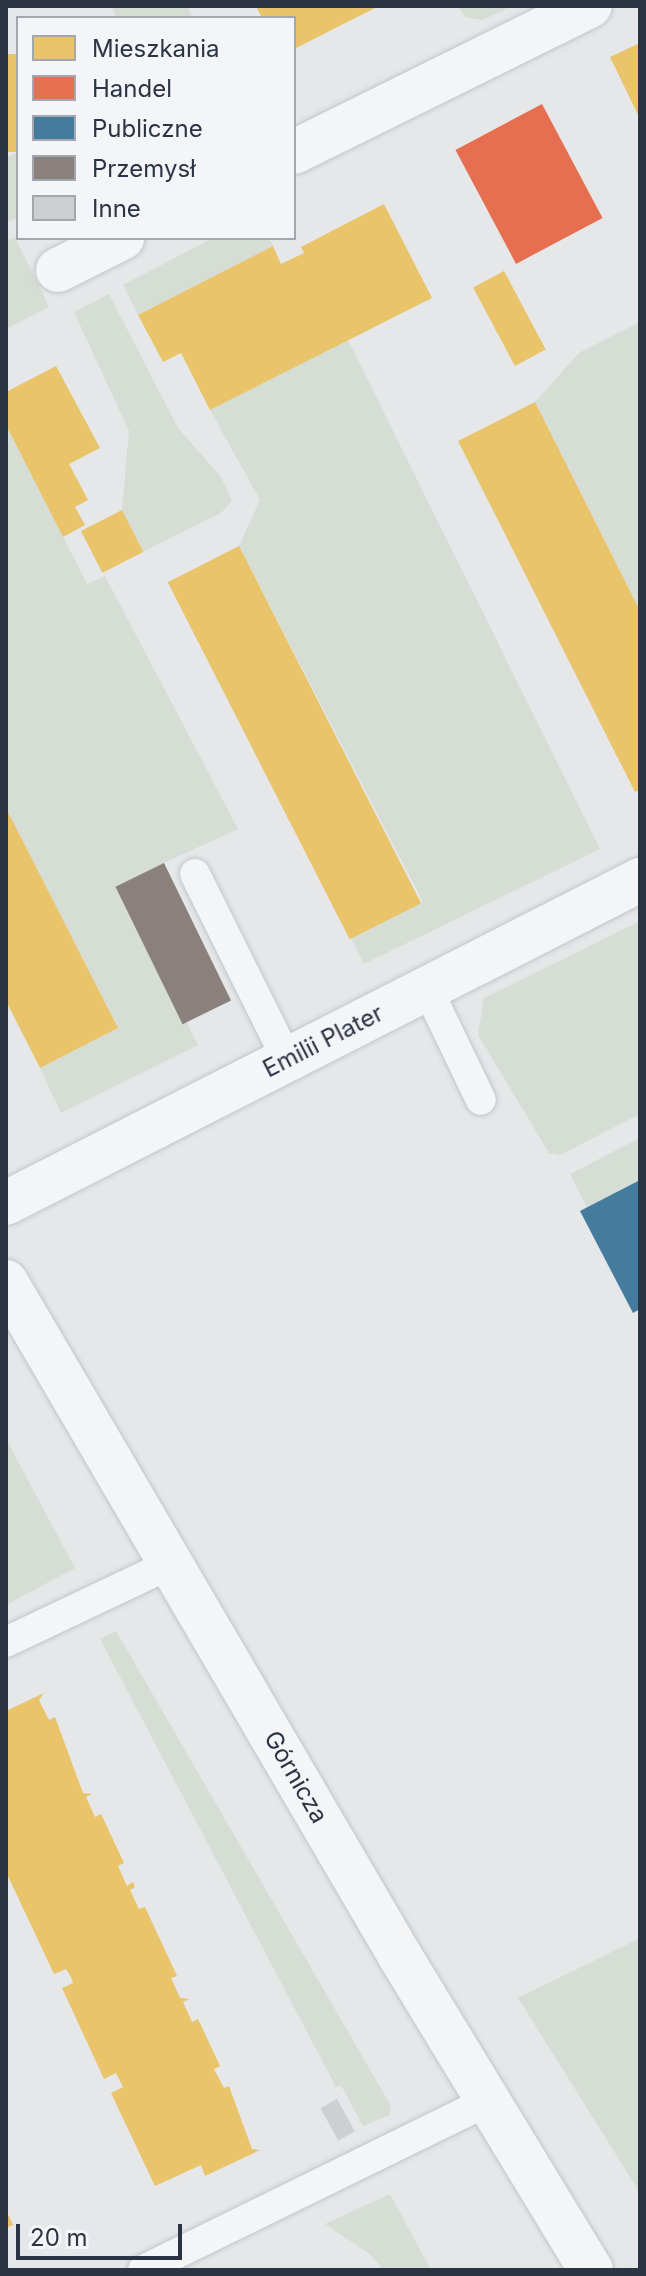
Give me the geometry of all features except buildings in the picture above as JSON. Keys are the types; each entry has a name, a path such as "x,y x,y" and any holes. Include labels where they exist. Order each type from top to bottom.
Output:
{"street":[{"path":"296,151 590,6"},
{"path":"58,270 118,240"},
{"name":"Emilii Plater","path":"6,1203 640,880"},
{"name":"Górnicza","path":"6,1282 488,2101 591,2270"}],"lane":[{"path":"195,874 287,1059"},
{"path":"427,988 481,1100"},
{"path":"6,1642 172,1563"},
{"path":"143,2270 488,2101"}],"shaded area":[{"path":"111,6 187,6 192,16 116,16"},
{"path":"458,6 513,6 482,20 465,17"},
{"path":"16,153 16,218 6,223 6,158"},
{"path":"15,237 49,307 6,329 6,241"},
{"path":"209,240 270,240 273,246 138,315 123,285"},
{"path":"109,294 178,428 221,477 232,501 221,513 143,552 122,510 129,431 74,312"},
{"path":"640,322 640,611 535,402 579,353"},
{"path":"348,340 600,849 364,964 352,939 423,902 239,546 260,500 210,410"},
{"path":"6,425 87,584 105,576 238,829 164,863 186,1021 198,1045 61,1113 40,1068 118,1028 6,808"},
{"path":"640,921 640,1114 560,1155 549,1153 478,1035 484,998"},
{"path":"640,1138 640,1180 587,1208 570,1174"},
{"path":"6,1439 75,1568 6,1605"},
{"path":"116,1631 391,2106 389,2115 363,2126 341,2085 336,2087 100,1639"},
{"path":"640,1938 640,2193 518,1998"},
{"path":"390,2194 431,2270 383,2270 370,2254 325,2224"}]}
